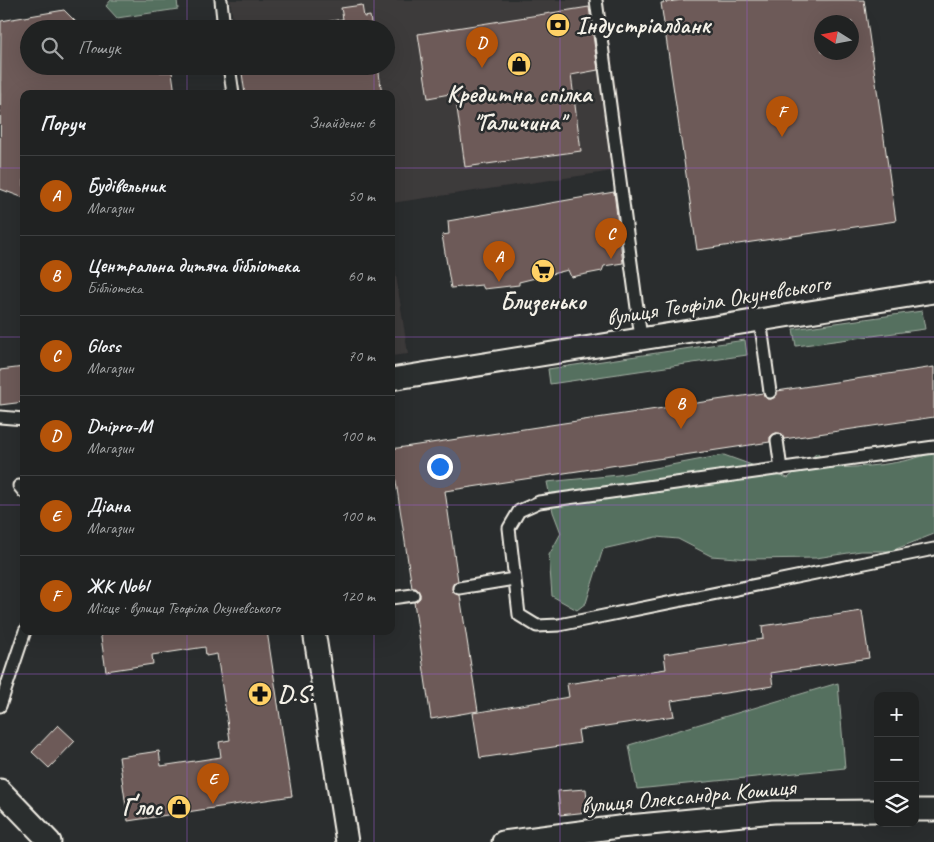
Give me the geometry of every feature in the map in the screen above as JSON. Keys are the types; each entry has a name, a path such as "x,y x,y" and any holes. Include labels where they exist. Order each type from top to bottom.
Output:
{"street":[{"name":"вулиця Теофіла Окуневського","path":"395,378 934,292"},
{"path":"315,635 347,842"},
{"path":"0,790 50,842"},
{"path":"919,810 934,810"},
{"name":"вулиця Олександра Кошиця","path":"503,842 622,834 774,812 874,811"}],"lane":[{"path":"221,0 223,20"},
{"path":"596,0 641,338"},
{"path":"230,75 232,90"},
{"path":"760,319 770,392"},
{"path":"0,417 20,419"},
{"path":"777,440 781,469"},
{"path":"934,447 539,502 519,511 509,528 519,615 537,626 559,625 934,549"},
{"path":"459,588 514,579"},
{"path":"395,597 413,595"},
{"path":"0,706 24,635"}],"shaded area":[{"path":"230,0 604,0 627,169 395,202 395,90 242,90 240,75 395,75 395,20 233,20"},
{"path":"395,269 408,354 395,356"}],"green space":[{"path":"111,0 177,0 178,9 117,18 106,6"},
{"path":"922,311 925,329 796,346 793,329"},
{"path":"745,340 747,355 550,384 548,369"},
{"path":"934,452 934,534 891,551 861,551 816,558 750,559 711,556 678,539 656,537 603,549 586,603 577,610 552,596 549,555 561,533 553,512 547,482 618,475 724,455 788,478 817,453 830,468 896,463"},
{"path":"838,683 845,768 637,789 629,745"}],"building":[{"path":"682,0 864,0 896,221 697,250 661,3"},
{"path":"362,5 364,17 370,16 371,20 337,20 343,19 341,8"},
{"path":"589,7 598,70 571,75 581,151 465,167 455,93 428,98 418,34"},
{"path":"64,10 74,20 20,20 20,75 172,75 174,90 20,90 20,196 0,189 1,21"},
{"path":"242,75 379,75 381,90 244,90"},
{"path":"614,192 623,263 604,266 602,271 571,277 568,270 519,282 519,285 484,289 482,285 451,288 442,235 449,234 448,221"},
{"path":"934,367 934,417 784,439 780,433 776,433 770,437 770,442 445,491 458,581 454,583 452,589 454,593 460,595 478,711 431,719 414,602 420,598 420,594 416,588 412,588 395,475 395,448 763,393 767,399 771,399 777,395 777,391"},
{"path":"20,368 20,402 0,405 0,370"},
{"path":"862,611 869,658 771,673 773,686 671,701 674,716 578,730 580,743 480,758 473,713 569,697 567,684 666,669 664,654 763,639 762,626"},
{"path":"101,635 268,635 292,796 128,821 119,757 159,751 161,766 221,757 219,742 230,740 217,654 206,656 205,647 152,655 153,664 106,671"},
{"path":"58,725 75,741 49,768 32,752"},
{"path":"586,789 588,812 560,815 558,791"}],"place":[{"name":"Індустріалбанк","path":"558,25"},
{"name":"Кредитна спілка \"Галичина\"","path":"519,64"},
{"name":"Dnipro-M","path":"482,68"},
{"name":"ЖК Nobl","path":"782,137"},
{"name":"Gloss","path":"611,259"},
{"name":"Близенько","path":"543,271"},
{"name":"Будівельник","path":"499,282"},
{"name":"Центральна дитяча бібліотека","path":"681,429"},
{"name":"D.S.","path":"260,694"},
{"name":"Діана","path":"213,804"},
{"name":"Ґлос","path":"179,807"}]}
